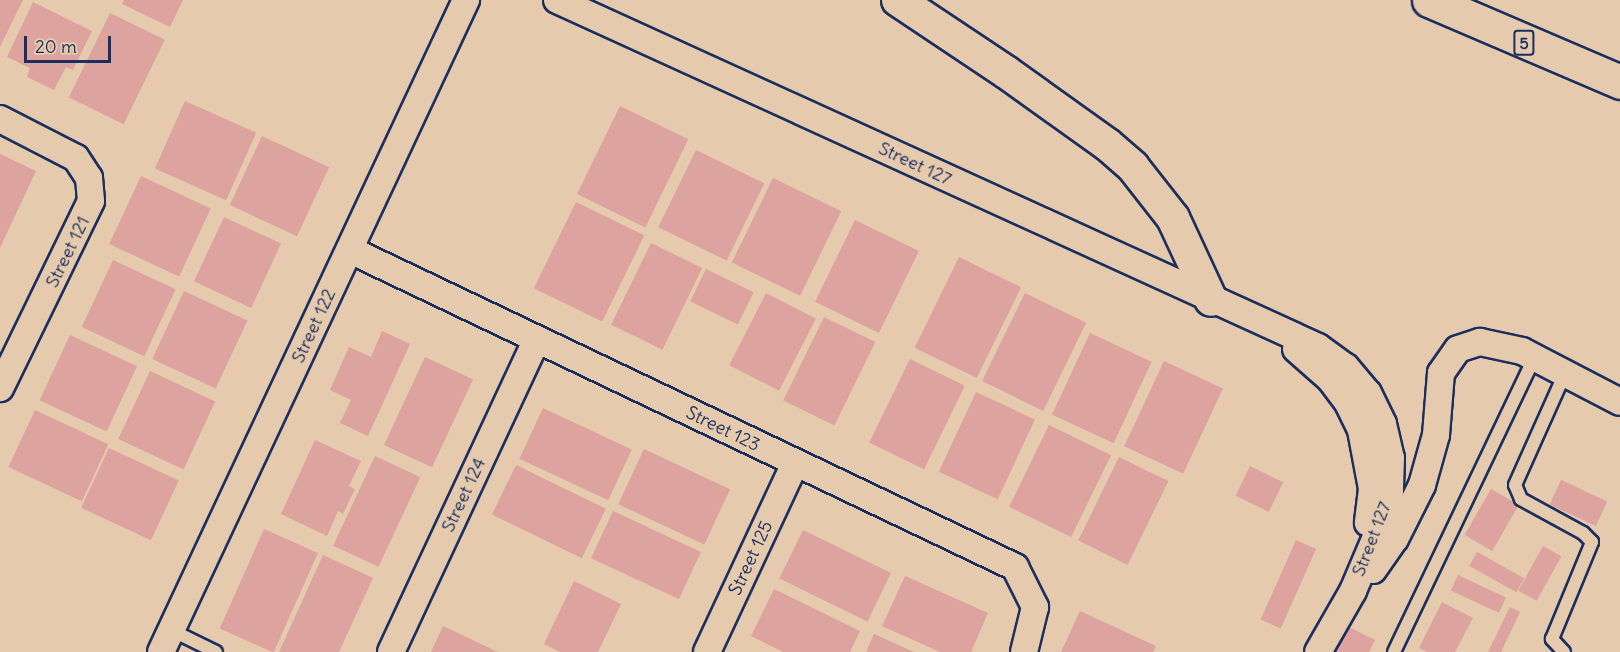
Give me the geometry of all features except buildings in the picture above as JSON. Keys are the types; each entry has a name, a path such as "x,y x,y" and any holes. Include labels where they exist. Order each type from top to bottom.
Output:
{"highway":[{"name":"5","path":"1429,0 1620,82"}],"street":[{"name":"Street 122","path":"166,641 466,0"},
{"name":"Street 127","path":"557,0 1273,329 1330,379 1348,403 1361,430 1372,489 1370,519 1353,591 1318,652"},
{"path":"898,0 1016,78 1108,145 1132,167 1173,218 1211,300"},
{"name":"Street 121","path":"0,119 76,158 91,189 89,212 0,388"},
{"name":"Street 123","path":"350,250 1015,567 1035,607 1024,652"},
{"name":"Street 124","path":"391,652 537,339"},
{"path":"1353,591 1386,554 1422,485 1436,435 1441,373 1451,355 1480,342 1508,346 1535,356 1620,402"},
{"name":"Street 125","path":"707,652 795,463"}],"lane":[{"path":"1394,652 1535,356"},
{"path":"1564,652 1552,639 1592,542 1583,533 1521,499 1515,485 1565,373"},
{"path":"166,641 216,652"}]}
